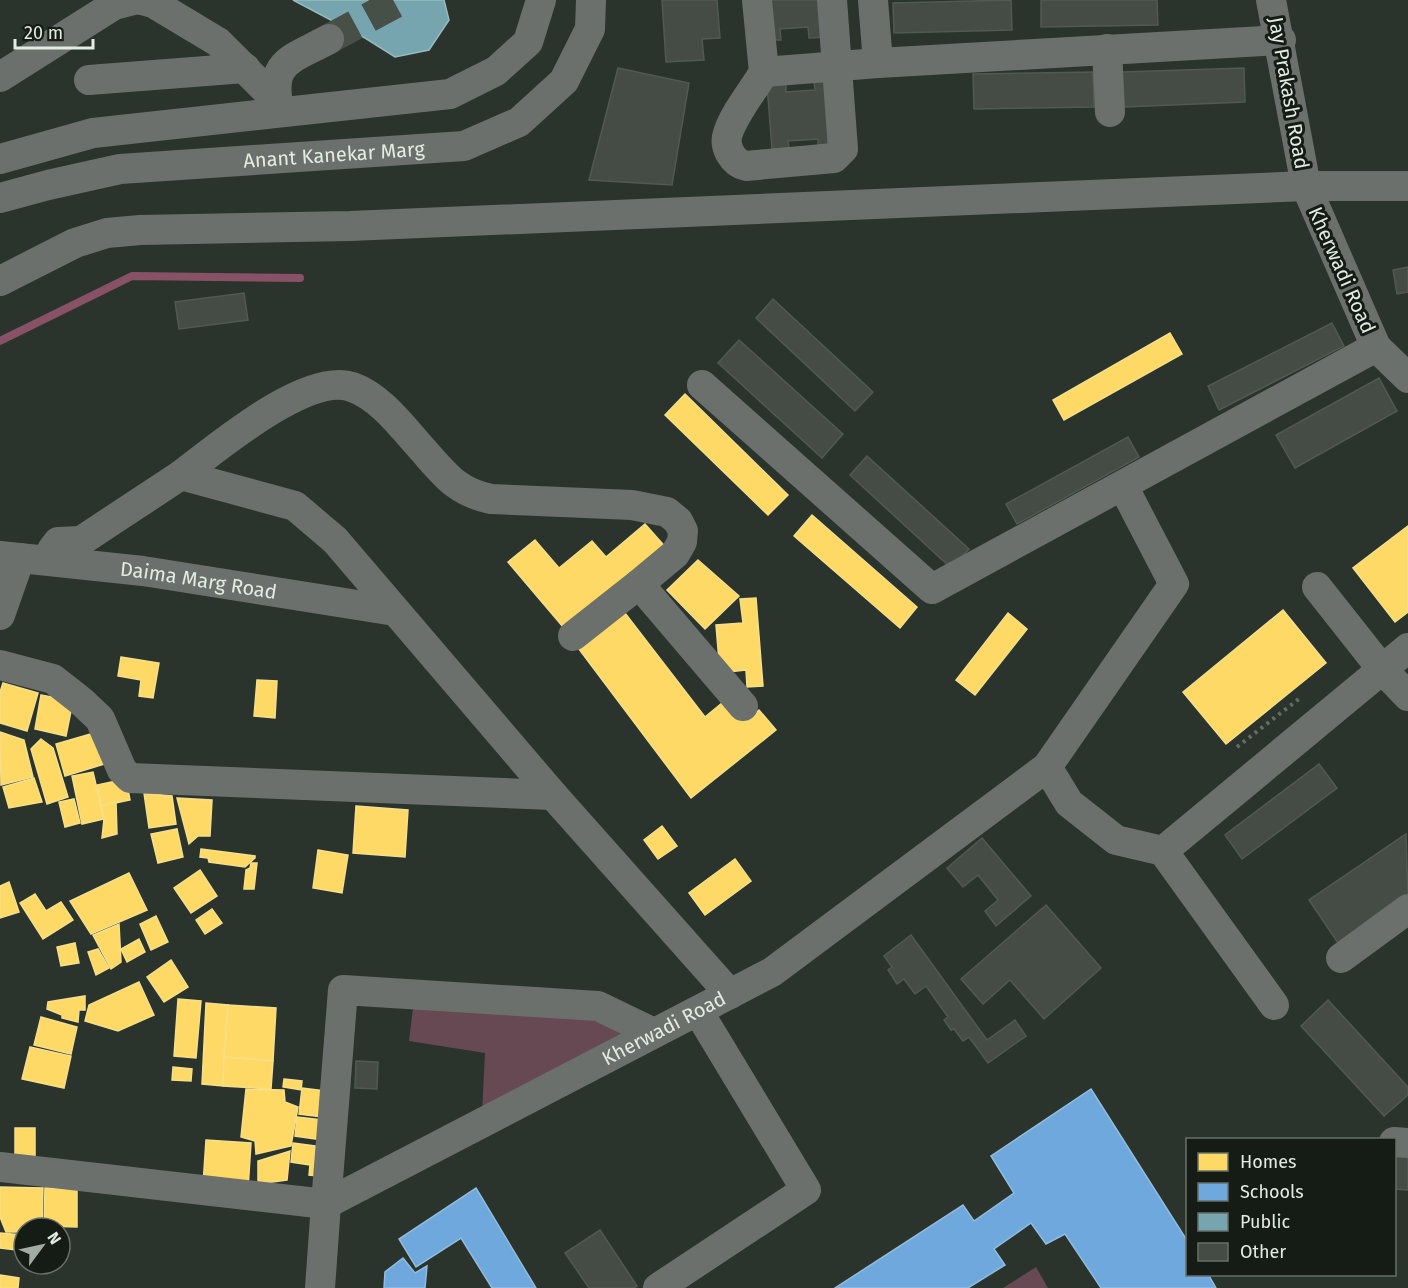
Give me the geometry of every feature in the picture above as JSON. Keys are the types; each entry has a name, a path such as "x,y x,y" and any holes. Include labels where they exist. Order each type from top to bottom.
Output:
{"street":[{"path":"0,77 114,5 134,0"},
{"path":"142,0 153,3 218,42 279,106"},
{"path":"0,159 93,132 279,106 450,94 496,71 528,42 542,0"},
{"name":"Anant Kanekar Marg","path":"0,198 48,184 120,169 464,146 519,122 564,81 590,28 591,0"},
{"path":"757,0 764,72 728,133 731,156 739,164 834,158 843,149 832,0"},
{"path":"873,0 878,63"},
{"name":"Jay Prakash Road","path":"1271,0 1281,40 1306,186"},
{"path":"279,106 277,75 281,66 329,39"},
{"path":"764,72 838,65 1281,40"},
{"path":"1107,49 1110,112"},
{"path":"89,80 245,68"},
{"path":"0,281 75,243 107,233 140,230 350,226 1306,186 1408,186"},
{"name":"Kherwadi Road","path":"702,385 932,590 1376,347 1306,186"},
{"path":"1376,347 1408,378"},
{"path":"51,561 52,550 58,542 81,541 181,475 289,399 321,387 350,386 370,396 397,421 453,484 471,495 491,500 632,506 666,512 678,521 683,531 682,542 675,554 573,636"},
{"path":"181,475 295,507 335,540 553,795 730,994"},
{"name":"Kherwadi Road","path":"326,1204 772,972 1047,767 1174,584 1123,486"},
{"path":"0,615 10,557"},
{"name":"Daima Marg Road","path":"10,557 142,571 395,611"},
{"path":"639,584 743,706"},
{"path":"1317,587 1381,668 1408,696"},
{"path":"1163,851 1381,668 1408,648"},
{"path":"0,665 53,679 81,702 100,719 122,770 130,778 553,795"},
{"path":"1047,767 1069,802 1116,840 1163,851 1274,1005"},
{"path":"1341,958 1408,909"},
{"path":"320,1288 343,990 598,1006 654,1033"},
{"path":"658,1288 806,1190 698,1011"},
{"path":"0,1167 326,1204"}],"shaded area":[{"path":"414,1000 596,1013 631,1036 482,1114 485,1053 409,1041"},
{"path":"1036,1267 1048,1288 1003,1288"}],"building: Homes":[{"path":"1170,333 1182,354 1064,420 1053,400"},
{"path":"685,394 788,495 768,515 665,415"},
{"path":"812,515 917,607 900,628 794,536"},
{"path":"645,524 668,550 569,634 508,562 535,540 559,568 592,541 606,557"},
{"path":"1408,526 1408,612 1395,622 1353,568"},
{"path":"698,560 739,596 705,629 667,590"},
{"path":"756,598 763,686 747,687 746,670 720,673 716,625 743,623 740,599"},
{"path":"618,604 705,717 728,698 746,721 759,710 776,730 691,798 573,641"},
{"path":"1283,610 1326,663 1226,744 1183,692"},
{"path":"1008,613 1027,629 975,695 956,680"},
{"path":"121,657 159,663 153,698 139,696 141,680 118,676"},
{"path":"257,680 277,681 275,718 254,716"},
{"path":"3,683 38,693 27,731 0,723 0,692"},
{"path":"41,695 73,701 66,736 35,729"},
{"path":"101,731 111,762 65,776 56,744"},
{"path":"0,732 24,740 33,777 1,785"},
{"path":"41,739 53,748 68,797 47,804 31,749"},
{"path":"93,772 104,819 82,824 72,776"},
{"path":"34,778 42,802 9,808 3,787"},
{"path":"126,779 130,800 101,806 97,785"},
{"path":"144,793 172,796 176,824 149,828"},
{"path":"177,798 212,800 210,836 198,836 189,844"},
{"path":"74,799 80,823 65,827 59,802"},
{"path":"116,802 117,834 102,838 104,819 101,806"},
{"path":"356,806 408,810 405,857 353,853"},
{"path":"662,826 677,846 658,859 644,840"},
{"path":"177,829 183,857 158,863 151,834"},
{"path":"201,849 255,856 255,858 245,867 209,862 208,858 200,857"},
{"path":"318,850 348,855 342,893 313,888"},
{"path":"735,859 751,881 705,915 689,893"},
{"path":"251,863 257,863 254,889 244,889 246,870 250,868"},
{"path":"200,870 217,896 191,913 174,888"},
{"path":"129,873 147,910 91,934 70,901"},
{"path":"9,882 19,912 0,918 0,886"},
{"path":"35,894 46,911 61,902 73,920 43,939 20,903"},
{"path":"212,909 222,923 205,934 196,920"},
{"path":"156,916 168,942 151,950 140,924"},
{"path":"119,924 121,962 111,969 93,935"},
{"path":"139,939 145,952 127,962 121,949"},
{"path":"75,943 79,963 61,966 57,947"},
{"path":"98,949 109,968 96,975 88,952"},
{"path":"171,960 188,987 164,1002 147,977"},
{"path":"139,982 154,1015 118,1031 85,1021 89,1005"},
{"path":"85,996 85,1010 79,1010 78,1022 62,1018 62,1015 47,1009 48,1002"},
{"path":"178,999 201,1001 196,1058 174,1056"},
{"path":"206,1003 228,1005 223,1086 202,1084"},
{"path":"228,1005 276,1008 273,1061 224,1057"},
{"path":"41,1017 77,1027 71,1054 34,1045"},
{"path":"30,1047 71,1056 64,1088 22,1079"},
{"path":"224,1057 273,1061 271,1089 223,1086"},
{"path":"173,1067 192,1069 191,1081 172,1080"},
{"path":"284,1079 302,1081 301,1090 283,1087"},
{"path":"302,1088 333,1092 330,1118 299,1114"},
{"path":"246,1089 284,1090 285,1102 298,1107 291,1146 256,1154 255,1141 241,1137"},
{"path":"297,1117 331,1121 329,1141 295,1136"},
{"path":"15,1128 35,1128 35,1161 15,1160"},
{"path":"206,1140 251,1143 248,1189 203,1185"},
{"path":"293,1143 330,1148 327,1177 309,1175 310,1165 291,1162"},
{"path":"290,1151 287,1180 258,1184 258,1161"},
{"path":"0,1187 43,1188 42,1216 12,1216 12,1232 6,1232 0,1217"},
{"path":"45,1188 77,1188 77,1227 72,1227 72,1216 44,1216"},
{"path":"0,1233 12,1234 12,1250 0,1248"},
{"path":"0,1275 19,1278 18,1288 0,1288"}],"building: Schools":[{"path":"1091,1089 1186,1239 1186,1276 1209,1276 1216,1288 1101,1288 1065,1234 1046,1244 1031,1223 994,1249 1005,1265 968,1288 835,1288 963,1205 974,1221 1014,1193 991,1156"},
{"path":"476,1188 536,1288 492,1288 461,1238 416,1267 399,1239"},
{"path":"403,1258 415,1273 427,1266 425,1288 384,1288 385,1272"}],"building: Public":[{"path":"293,0 444,0 449,20 429,50 395,57 365,38"}],"building: Other":[{"path":"662,0 717,0 720,38 702,39 704,60 666,62"},
{"path":"762,0 827,0 829,37 809,38 808,27 780,29 781,40 764,40"},
{"path":"1011,0 1012,30 894,33 893,3"},
{"path":"1041,0 1157,0 1158,25 1041,27"},
{"path":"618,68 689,83 672,185 589,180"},
{"path":"1244,68 1245,102 1124,107 1122,72"},
{"path":"1093,72 1094,107 974,109 973,74"},
{"path":"830,81 834,146 818,146 818,139 788,141 789,148 772,149 767,85 786,84 786,92 815,90 814,82"},
{"path":"1408,267 1408,292 1397,294 1393,270"},
{"path":"244,293 248,320 179,329 175,302"},
{"path":"773,299 873,392 855,411 756,318"},
{"path":"1332,323 1344,346 1219,410 1208,386"},
{"path":"739,340 843,434 822,458 718,363"},
{"path":"1379,378 1397,411 1295,468 1276,435"},
{"path":"1128,437 1139,457 1017,524 1006,504"},
{"path":"867,456 969,549 951,568 850,475"},
{"path":"1319,764 1337,788 1242,859 1225,835"},
{"path":"1406,834 1408,900 1340,946 1309,900"},
{"path":"982,838 1031,896 996,926 985,911 998,900 978,875 963,887 947,868"},
{"path":"1046,905 1101,968 1044,1019 1010,980 983,1004 961,979"},
{"path":"911,935 987,1040 1015,1020 1026,1036 988,1063 969,1037 963,1041 954,1029 951,1030 944,1020 948,1017 926,986 915,994 904,979 897,984 888,970 892,967 884,956"},
{"path":"1328,1000 1408,1087 1408,1095 1384,1116 1301,1026"},
{"path":"356,1061 378,1062 377,1089 355,1088"},
{"path":"1396,1146 1408,1147 1408,1190 1396,1189"},
{"path":"600,1230 637,1286 634,1288 589,1288 565,1253"}],"waterway":[{"path":"0,341 132,276 300,278"}],"tunnel":[{"path":"329,39 401,0"}]}
